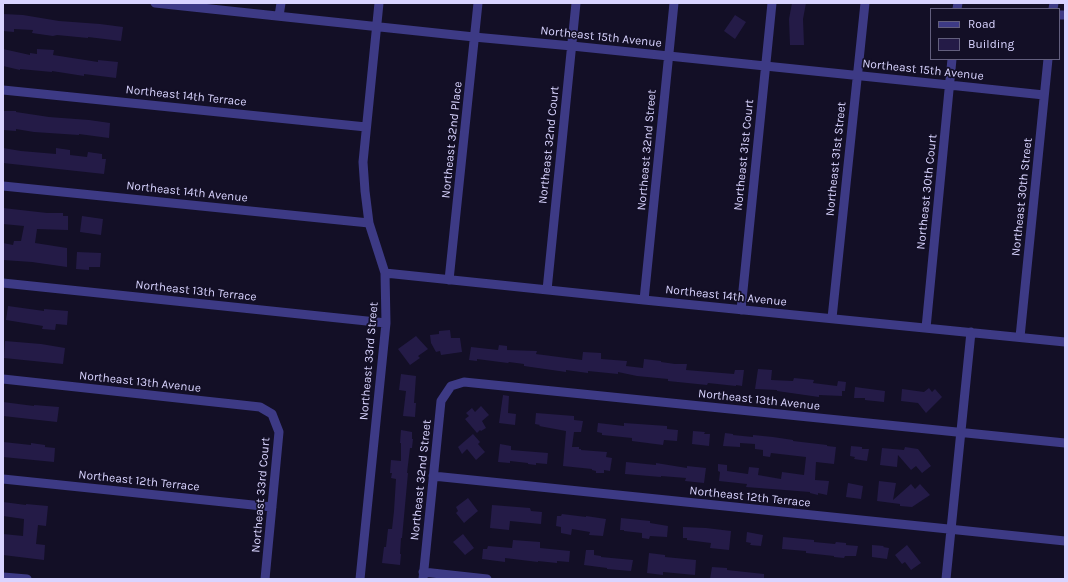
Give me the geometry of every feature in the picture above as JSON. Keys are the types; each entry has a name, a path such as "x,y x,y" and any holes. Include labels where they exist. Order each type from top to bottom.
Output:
{"street":[{"name":"Northeast 15th Avenue","path":"155,3 183,4 474,37 857,75 1044,96"},
{"path":"279,16 281,3"},
{"name":"Northeast 33rd Street","path":"360,579 386,323 385,273 370,223 364,191 363,162 379,3"},
{"name":"Northeast 32nd Place","path":"449,280 478,3"},
{"name":"Northeast 32nd Court","path":"547,290 576,3"},
{"name":"Northeast 32nd Street","path":"644,300 674,3"},
{"name":"Northeast 31st Court","path":"740,310 772,3"},
{"name":"Northeast 31st Street","path":"832,318 865,3"},
{"name":"Northeast 30th Court","path":"926,328 952,60"},
{"name":"Northeast 30th Street","path":"1020,337 1048,60"},
{"name":"Northeast 14th Terrace","path":"3,90 366,127"},
{"name":"Northeast 14th Avenue","path":"3,186 370,223"},
{"name":"Northeast 14th Avenue","path":"385,273 1065,342"},
{"name":"Northeast 13th Terrace","path":"3,283 386,323"},
{"path":"946,579 971,332"},
{"name":"Northeast 13th Avenue","path":"3,379 260,407 272,414"},
{"name":"Northeast 13th Avenue","path":"451,386 464,382 1065,443"},
{"name":"Northeast 32nd Street","path":"423,576 441,401 451,386"},
{"name":"Northeast 33rd Court","path":"265,579 279,432 272,414"},
{"name":"Northeast 12th Terrace","path":"433,476 1065,541"},
{"name":"Northeast 12th Terrace","path":"3,479 272,507"},
{"path":"423,576 487,579"},
{"path":"3,577 27,579"}],"building":[{"path":"792,3 806,3 803,19 804,45 790,45 789,19"},
{"path":"3,14 123,27 121,41 88,37 53,36 32,33 33,30 14,29 14,32 3,31"},
{"path":"735,15 746,22 735,39 724,31"},
{"path":"3,49 30,55 30,53 37,54 37,49 54,50 53,55 98,62 98,60 118,62 116,78 84,74 84,76 52,71 20,70 3,66"},
{"path":"3,111 16,111 49,117 110,123 109,138 79,134 34,132 16,129 16,131 3,130"},
{"path":"3,148 56,154 56,148 70,150 70,155 87,157 88,152 102,154 102,159 106,159 104,174 3,163"},
{"path":"3,208 47,213 63,213 63,216 68,216 68,230 37,229 35,243 67,248 67,267 3,260 3,243 13,245 14,241 21,241 24,226 3,224"},
{"path":"82,216 103,219 101,235 80,232"},
{"path":"77,252 101,253 100,267 89,267 89,270 76,269"},
{"path":"8,306 44,311 44,309 68,311 67,325 56,324 55,330 42,329 43,326 6,320"},
{"path":"450,330 451,338 460,338 462,352 441,355 440,351 436,352 431,343 430,335 439,334 439,331"},
{"path":"416,336 428,349 418,356 420,358 410,365 398,349"},
{"path":"5,341 65,348 63,364 4,358"},
{"path":"499,345 507,346 507,350 537,351 536,354 582,360 583,352 601,353 601,359 627,361 626,366 643,368 644,359 675,364 687,364 686,370 734,374 735,370 744,370 742,386 708,383 707,385 668,381 668,379 637,376 618,372 618,374 588,371 588,373 566,370 566,372 524,366 524,364 509,362 477,359 477,361 469,360 471,347 498,350"},
{"path":"758,369 772,370 771,380 793,381 794,378 814,380 813,383 837,386 838,381 846,382 845,391 842,391 842,396 819,395 819,397 777,390 755,389"},
{"path":"401,374 416,376 414,403 416,403 415,417 403,416 406,391 399,390"},
{"path":"855,387 885,391 884,402 865,400 865,398 854,398"},
{"path":"929,388 932,392 935,389 942,397 926,413 918,403 901,401 902,389 924,392"},
{"path":"503,395 509,396 508,413 516,414 515,425 499,423"},
{"path":"3,402 34,406 59,407 57,422 3,416"},
{"path":"481,406 489,415 482,421 486,428 477,433 465,419 469,416 466,413 472,408 475,412"},
{"path":"536,413 574,416 574,420 583,421 581,432 574,432 572,447 579,447 581,450 607,452 606,457 612,458 610,471 604,470 604,473 596,473 596,471 592,469 563,466 566,431 535,424"},
{"path":"598,423 624,426 624,423 667,426 667,429 678,430 677,441 664,440 663,445 632,441 632,438 602,435 602,433 597,432"},
{"path":"401,430 412,432 413,439 412,448 410,448 407,473 400,565 382,563 388,529 392,529 394,511 396,479 391,478 391,460 401,461"},
{"path":"693,431 710,434 709,446 692,444"},
{"path":"725,433 753,437 753,435 773,437 836,447 834,464 816,462 815,480 829,481 827,495 818,493 818,495 810,492 746,487 747,484 719,481 720,472 718,471 718,464 727,465 727,471 748,474 749,467 759,468 758,475 781,479 782,472 804,475 806,457 771,453 770,457 763,456 763,450 755,449 755,444 740,443 740,447 723,446"},
{"path":"473,434 480,442 478,444 485,452 476,460 467,449 462,454 458,447"},
{"path":"3,442 31,445 31,443 55,448 54,462 3,457"},
{"path":"500,444 511,446 511,450 548,453 547,464 536,463 536,465 510,461 510,463 498,462"},
{"path":"851,446 869,449 867,461 854,459 855,457 850,456"},
{"path":"905,447 918,449 931,466 922,473 916,466 911,470 898,455 897,467 880,465 882,448 904,450"},
{"path":"626,462 656,465 656,463 687,468 687,466 706,468 704,483 685,481 686,478 625,474"},
{"path":"879,481 896,483 893,500 911,484 915,489 920,484 930,495 912,507 877,501"},
{"path":"848,483 863,486 861,499 846,497"},
{"path":"468,498 478,511 464,523 456,513 458,511 456,507"},
{"path":"3,502 48,506 46,526 38,525 36,544 45,545 44,560 3,555 3,534 23,536 24,519 3,516"},
{"path":"492,505 530,508 531,511 542,512 541,524 510,521 509,530 490,528"},
{"path":"562,514 606,519 603,536 589,535 590,532 572,529 571,535 561,533 561,527 556,526 557,516 561,516"},
{"path":"621,518 650,521 650,523 668,526 667,537 650,536 649,539 642,538 642,533 620,530"},
{"path":"683,527 731,531 729,550 710,548 711,543 687,540 687,538 683,538"},
{"path":"747,532 763,535 761,546 750,545 751,543 746,542"},
{"path":"463,534 474,548 465,555 453,542"},
{"path":"783,537 835,544 836,542 846,543 846,545 858,546 856,556 845,556 844,558 834,557 806,553 806,551 782,549"},
{"path":"513,540 540,542 540,548 570,551 569,562 538,562 505,558 505,562 482,559 483,549 487,549 488,546 512,548"},
{"path":"872,545 889,548 887,559 872,557"},
{"path":"907,545 921,563 911,570 905,562 902,564 895,555"},
{"path":"586,550 594,550 594,555 601,557 633,560 631,571 584,565"},
{"path":"649,553 665,555 665,557 696,560 695,575 663,572 663,575 647,573"},
{"path":"712,567 764,574 764,579 710,579"}]}
